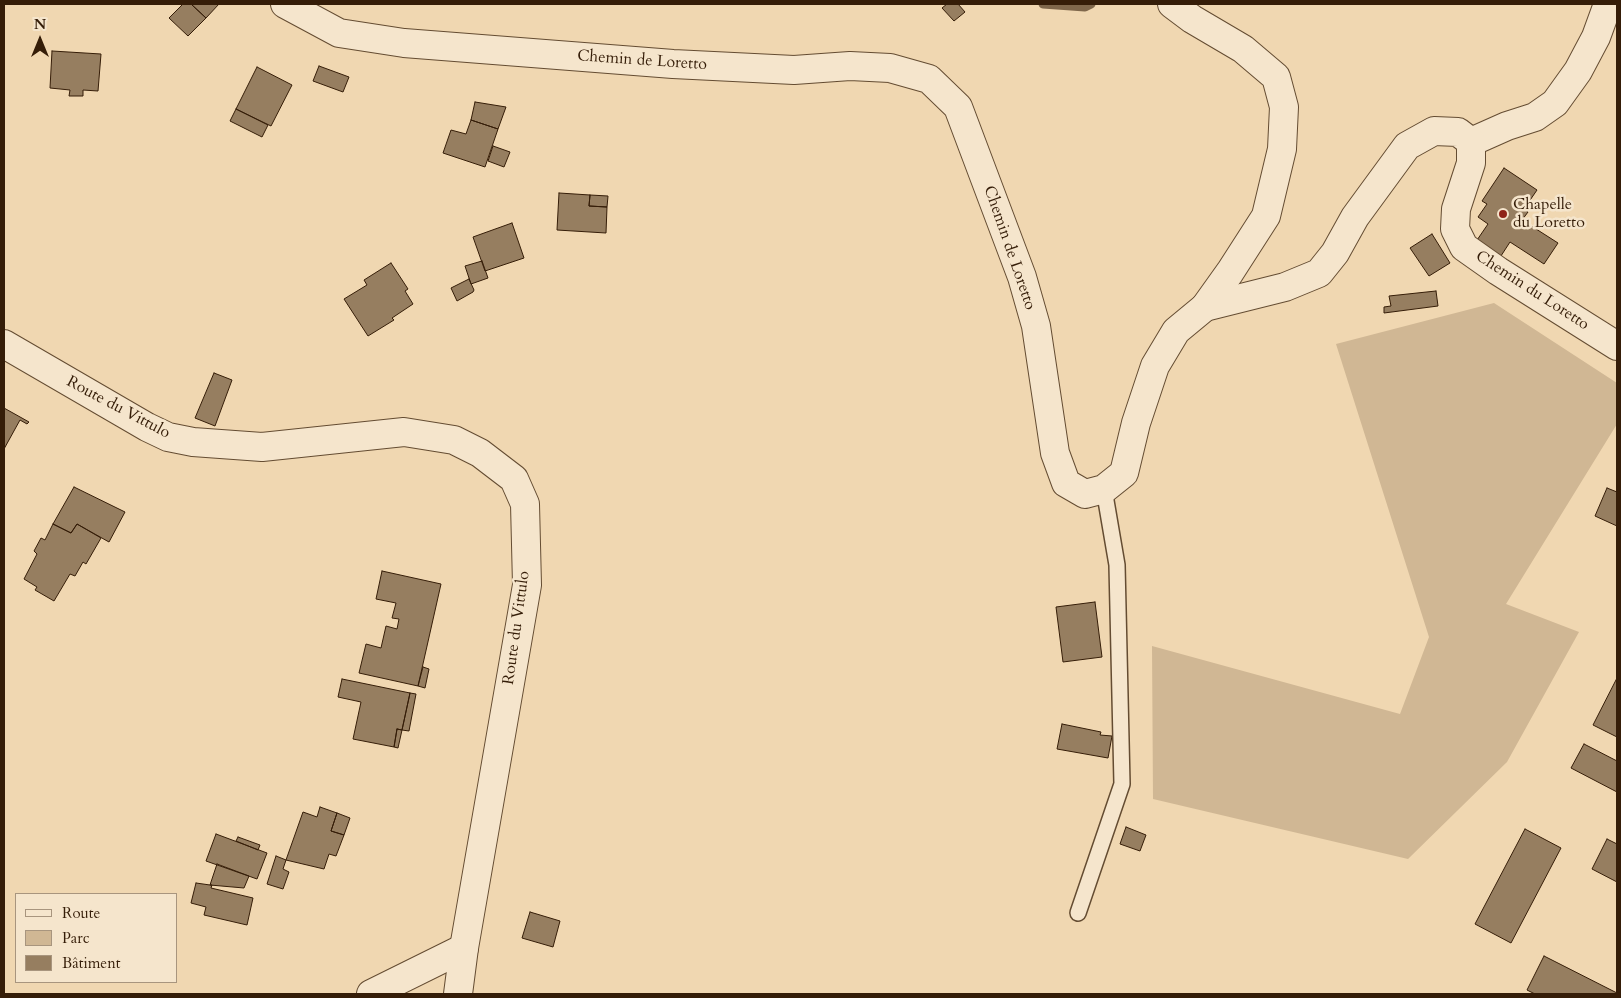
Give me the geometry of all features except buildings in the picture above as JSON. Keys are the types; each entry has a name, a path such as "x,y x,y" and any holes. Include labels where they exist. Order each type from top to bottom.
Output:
{"street":[{"name":"Chemin de Loretto","path":"285,4 339,33 404,43 682,65 794,70 850,66 890,68 929,79 958,107 1022,277 1036,326 1056,453 1066,483 1085,494 1104,489"},
{"path":"1104,489 1124,473 1136,423 1155,366 1176,331 1205,307 1266,216 1282,149 1284,107 1276,77 1243,49 1192,19 1172,4"},
{"path":"1205,307 1285,287 1319,273 1335,253 1355,217 1407,146 1434,131 1458,132 1471,142 1507,126 1534,117 1555,103 1578,72 1596,37 1608,4"},
{"name":"Chemin du Loretto","path":"1471,142 1471,163 1456,209 1455,228 1464,247 1498,272 1617,346"},
{"name":"Route du Vittulo","path":"4,344 146,427 168,437 193,442 262,447 404,432 454,440 480,453 514,479 525,504 527,585 464,948 458,994"},
{"path":"371,994 464,948"}],"lane":[{"path":"1078,912 1122,784 1117,565 1104,489"}],"green space":[{"path":"1494,303 1617,383 1617,424 1506,604 1579,632 1507,762 1408,859 1153,799 1152,646 1400,714 1429,637 1336,344"}],"waterway":[{"path":"1043,4 1085,7 1091,4"}],"place":[{"name":"Chapelle du Loretto","path":"1503,214"}]}
